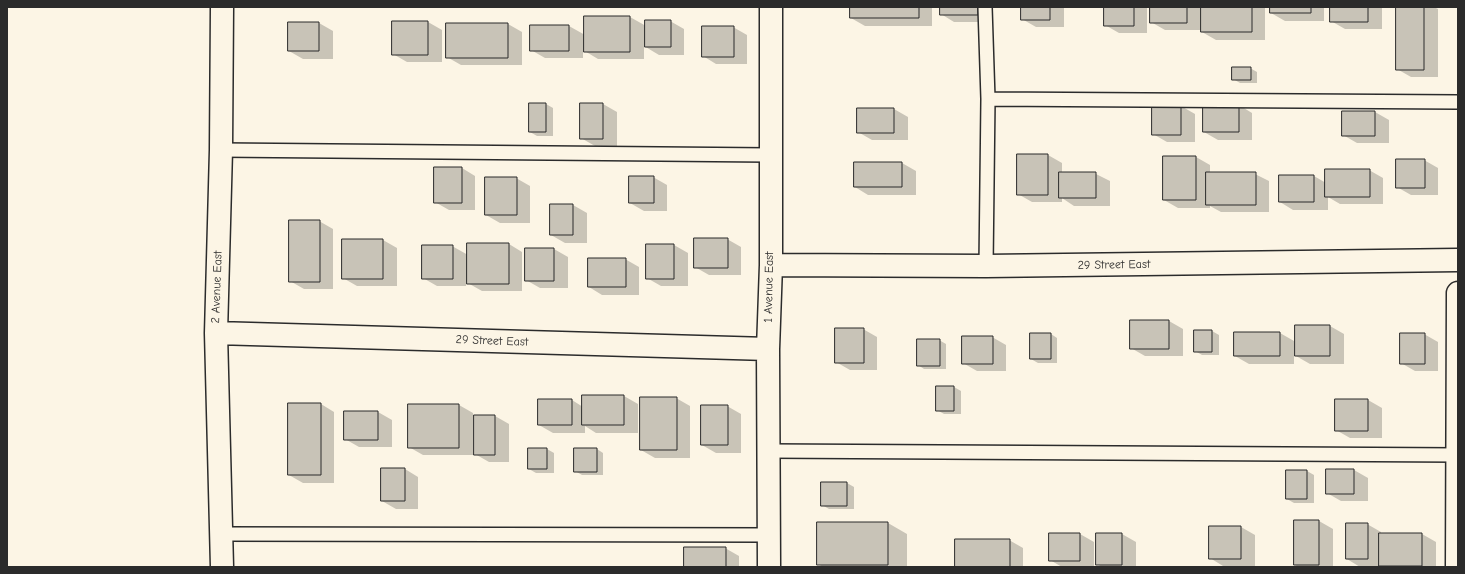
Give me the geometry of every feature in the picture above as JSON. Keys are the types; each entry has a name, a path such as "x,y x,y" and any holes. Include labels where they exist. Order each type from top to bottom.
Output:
{"street":[{"name":"2 Avenue East","path":"222,7 221,150 216,333 222,567"},
{"name":"1 Avenue East","path":"769,567 768,349 771,265 769,155 771,7"},
{"name":"29 Street East","path":"771,265 986,266 1458,260"},
{"path":"1457,567 1458,293"},
{"name":"29 Street East","path":"216,333 768,349"}],"lane":[{"path":"985,7 988,98 986,266"},
{"path":"988,98 1458,102"},
{"path":"221,150 769,155"},
{"path":"769,451 1458,455"},
{"path":"222,534 770,535"}],"building":[{"path":"850,7 919,7 919,18 850,18"},
{"path":"940,7 978,7 978,15 940,15"},
{"path":"1021,7 1050,7 1050,20 1021,20"},
{"path":"1104,7 1134,7 1134,26 1104,26"},
{"path":"1150,7 1187,7 1187,23 1150,23"},
{"path":"1201,7 1252,7 1252,32 1201,32"},
{"path":"1270,7 1311,7 1311,13 1270,13"},
{"path":"1330,7 1368,7 1368,22 1330,22"},
{"path":"1396,7 1424,7 1424,70 1396,70"},
{"path":"584,16 630,16 630,52 584,52"},
{"path":"645,20 671,20 671,47 645,47"},
{"path":"392,21 428,21 428,55 392,55"},
{"path":"288,22 319,22 319,51 288,51"},
{"path":"446,23 508,23 508,58 446,58"},
{"path":"530,25 569,25 569,51 530,51"},
{"path":"702,26 734,26 734,57 702,57"},
{"path":"1232,67 1251,67 1251,80 1232,80"},
{"path":"529,103 546,103 546,132 529,132"},
{"path":"580,103 603,103 603,139 580,139"},
{"path":"1203,104 1239,104 1239,132 1203,132"},
{"path":"1152,105 1181,105 1181,135 1152,135"},
{"path":"857,108 894,108 894,133 857,133"},
{"path":"1342,111 1375,111 1375,136 1342,136"},
{"path":"1017,154 1048,154 1048,195 1017,195"},
{"path":"1163,156 1196,156 1196,200 1163,200"},
{"path":"1396,159 1425,159 1425,188 1396,188"},
{"path":"854,162 902,162 902,187 854,187"},
{"path":"434,167 462,167 462,203 434,203"},
{"path":"1325,169 1370,169 1370,197 1325,197"},
{"path":"1059,172 1096,172 1096,198 1059,198"},
{"path":"1206,172 1256,172 1256,205 1206,205"},
{"path":"1279,175 1314,175 1314,202 1279,202"},
{"path":"629,176 654,176 654,203 629,203"},
{"path":"485,177 517,177 517,215 485,215"},
{"path":"550,204 573,204 573,235 550,235"},
{"path":"289,220 320,220 320,282 289,282"},
{"path":"694,238 728,238 728,268 694,268"},
{"path":"342,239 383,239 383,279 342,279"},
{"path":"467,243 509,243 509,284 467,284"},
{"path":"646,244 674,244 674,279 646,279"},
{"path":"422,245 453,245 453,279 422,279"},
{"path":"525,248 554,248 554,281 525,281"},
{"path":"588,258 626,258 626,287 588,287"},
{"path":"1130,320 1169,320 1169,349 1130,349"},
{"path":"1295,325 1330,325 1330,356 1295,356"},
{"path":"835,328 864,328 864,363 835,363"},
{"path":"1194,330 1212,330 1212,352 1194,352"},
{"path":"1234,332 1280,332 1280,356 1234,356"},
{"path":"1030,333 1051,333 1051,359 1030,359"},
{"path":"1400,333 1425,333 1425,364 1400,364"},
{"path":"962,336 993,336 993,364 962,364"},
{"path":"917,339 940,339 940,366 917,366"},
{"path":"936,386 954,386 954,411 936,411"},
{"path":"582,395 624,395 624,425 582,425"},
{"path":"640,397 677,397 677,450 640,450"},
{"path":"538,399 572,399 572,425 538,425"},
{"path":"1335,399 1368,399 1368,431 1335,431"},
{"path":"288,403 321,403 321,475 288,475"},
{"path":"408,404 459,404 459,448 408,448"},
{"path":"701,405 728,405 728,445 701,445"},
{"path":"344,411 378,411 378,440 344,440"},
{"path":"474,415 495,415 495,455 474,455"},
{"path":"528,448 547,448 547,469 528,469"},
{"path":"574,448 597,448 597,472 574,472"},
{"path":"381,468 405,468 405,501 381,501"},
{"path":"1326,469 1354,469 1354,494 1326,494"},
{"path":"1286,470 1307,470 1307,499 1286,499"},
{"path":"821,482 847,482 847,506 821,506"},
{"path":"1294,520 1319,520 1319,565 1294,565"},
{"path":"817,522 888,522 888,565 817,565"},
{"path":"1346,523 1368,523 1368,559 1346,559"},
{"path":"1209,526 1241,526 1241,559 1209,559"},
{"path":"1049,533 1080,533 1080,561 1049,561"},
{"path":"1096,533 1122,533 1122,565 1096,565"},
{"path":"1379,533 1422,533 1422,566 1379,566"},
{"path":"955,539 1010,539 1010,567 955,567"},
{"path":"684,547 726,547 726,567 684,567"}]}
